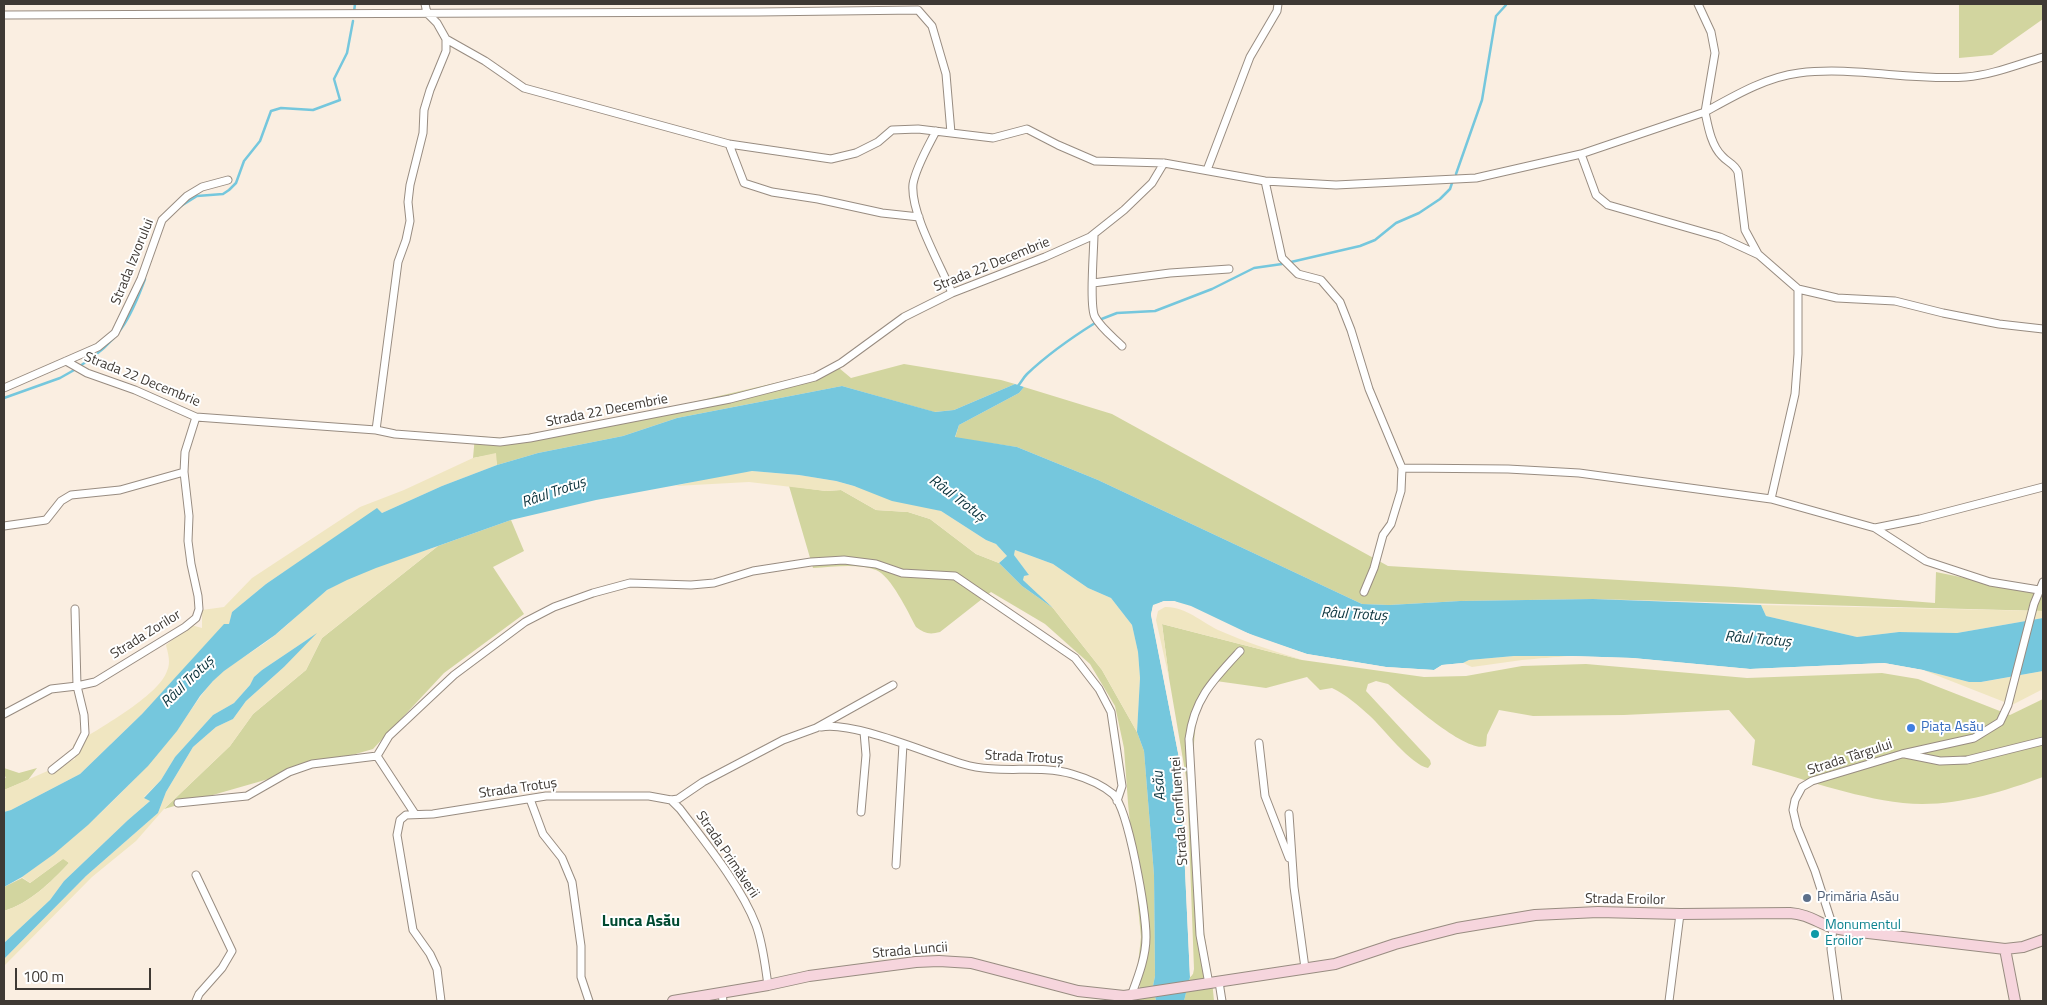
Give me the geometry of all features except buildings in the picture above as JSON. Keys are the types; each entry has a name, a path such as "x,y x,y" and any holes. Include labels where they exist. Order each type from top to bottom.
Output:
{"main road":[{"name":"Strada Eroilor","path":"1148,994 1347,961 1395,944 1477,923 1559,913 1801,914 1833,928 2005,949 2024,947 2043,940"},
{"path":"2005,949 2015,1001"},
{"name":"Strada Luncii","path":"673,1001 723,997 828,973 939,961 971,963 1113,999 1148,994"}],"street":[{"path":"376,430 398,262 410,221 408,202 410,185 423,134 424,110 446,51 446,40 437,23 427,13 426,4"},
{"path":"1207,170 1250,57 1277,11 1278,4"},
{"path":"1698,4 1711,32 1715,53 1705,112 1710,134 1722,156 1734,164 1738,172 1745,230 1759,255"},
{"path":"4,15 918,10 932,26 946,74 951,133"},
{"path":"446,40 485,61 524,88 729,144 831,159 856,153 878,142 892,130 918,128 994,138 1028,129 1058,145 1095,160 1164,164 1265,181 1336,185 1476,178 1581,154 1705,112 1739,93 1798,73 1832,71 1968,77 2043,57"},
{"path":"936,131 914,184 914,196 919,217 952,293"},
{"path":"729,144 744,183 772,192 818,199 882,213 919,217"},
{"path":"1581,154 1596,195 1608,205 1720,237 1759,255 1798,289 1837,298 1895,301 1980,320 2043,329"},
{"name":"Strada 22 Decembrie","path":"4,388 66,361 78,368 196,417 376,430 403,435 500,442 730,400 815,377 841,363 904,317 952,293 1045,257 1094,234 1124,210 1152,183 1164,164"},
{"name":"Strada Izvorului","path":"66,361 98,346 115,333 141,279 162,220 168,213 187,196 202,187 228,180"},
{"path":"1265,181 1282,258 1298,274 1321,280 1340,302 1351,330 1369,389 1402,468 1401,491 1391,524 1383,535 1374,568 1364,592"},
{"path":"1094,234 1092,296 1094,315 1102,327 1122,346"},
{"path":"1093,284 1170,273 1229,269"},
{"path":"1771,499 1795,394 1798,354 1798,289"},
{"name":"Strada Zorilor","path":"4,714 51,689 95,682 185,627 196,618 200,609 188,541 189,516 184,472 185,452 196,417"},
{"path":"1402,468 1508,469 1579,473 1771,499 1875,528 1926,561 1990,582 2038,590"},
{"path":"4,526 46,520 61,501 71,495 120,490 184,472"},
{"path":"1875,528 1920,519 2043,487"},
{"path":"377,756 389,736 454,675 525,622 554,607 593,593 630,584 691,585 714,583 753,571 811,562 844,560 876,564 902,573 928,576 955,576 976,592 1056,643 1075,658 1099,689 1112,712 1122,786 1117,801"},
{"name":"Strada Târgului","path":"1833,928 1815,871 1796,827 1793,810 1795,800 1802,787 1812,781 1902,754 1974,738 2000,722 2008,705 2034,604 2038,590 2043,582"},
{"path":"52,770 76,751 84,733 84,715 77,686 75,609"},
{"name":"Strada Confluenței","path":"1222,1001 1214,983 1200,935 1189,739 1191,724 1198,703 1213,680 1240,652"},
{"name":"Strada Trotuș","path":"415,814 433,814 550,795 649,796 672,800 782,740 816,728 893,685"},
{"name":"Strada Trotuș","path":"816,728 837,726 864,732 965,765 984,769 1054,771 1073,774 1105,789 1121,808 1129,833 1146,938 1142,962 1131,996"},
{"path":"861,812 866,755 864,732"},
{"path":"1902,754 1940,762 1967,760 2043,741"},
{"path":"1259,743 1265,796 1284,843 1293,872"},
{"path":"896,866 902,744"},
{"path":"178,803 247,796 289,772 312,764 377,756"},
{"path":"377,756 415,814 406,815 400,820 397,835 412,930 430,954 437,969 441,1001"},
{"path":"530,799 543,834 562,858 570,875 576,898 581,977 589,1001"},
{"name":"Strada Primăverii","path":"672,800 730,879 752,916 761,941 768,986"},
{"path":"1289,814 1293,872 1305,968"},
{"path":"196,875 232,951 222,968 199,994 196,1001"},
{"path":"1669,1001 1680,914"},
{"path":"1833,928 1831,949 1838,1001"}],"green space":[{"path":"1959,4 2043,4 2043,19 1992,55 1959,58"},
{"path":"904,364 1015,384 954,410 934,412 842,386 677,418 623,436 538,453 497,465 495,454 473,458 475,436 502,438 565,428 672,407 839,368 851,378"},
{"path":"1024,387 1112,414 1388,566 1735,587 1935,603 1936,572 2043,594 2043,611 1593,599 1460,601 1389,605 1362,604 1098,480 1017,447 955,438 959,425 1019,393"},
{"path":"789,486 826,491 841,490 876,510 908,512 930,519 976,554 999,563 1022,586 1053,608 1102,670 1137,732 1144,751 1154,875 1155,976 1153,986 1156,1001 1137,1001 1140,987 1137,973 1141,937 1124,748 1115,706 1090,664 1045,624 991,592 940,632 930,633 916,627 893,587 876,570 853,566 813,568"},
{"path":"511,520 524,551 493,567 524,614 444,673 373,749 164,809 230,746 253,714 306,670 322,638 438,546"},
{"path":"1162,624 1302,660 1424,677 1466,676 1522,666 1586,664 1747,678 1882,673 1918,679 2010,715 2043,699 2043,777 1992,794 1939,803 1903,803 1864,796 1752,765 1755,740 1729,710 1624,715 1533,716 1499,710 1487,735 1486,746 1477,746 1451,734 1388,684 1376,681 1368,684 1366,691 1430,760 1431,764 1428,768 1406,753 1352,700 1332,688 1320,690 1307,677 1266,688 1216,681 1207,694 1196,721 1193,754 1204,932 1214,1001 1184,1001 1194,969 1187,783"},
{"path":"4,768 19,773 37,768 28,780 4,790 4,780 6,777 4,776"},
{"path":"64,858 69,863 47,885 31,898 4,911 4,887 22,878 30,883"}],"sand":[{"path":"496,453 497,465 442,486 382,513 377,509 266,584 232,612 229,625 224,625 142,714 80,774 4,812 4,790 75,759 73,745 126,712 162,681 169,664 166,645 191,625 202,628 202,610 224,607 252,578 360,507 404,490 473,458"},
{"path":"752,471 799,475 836,481 941,511 986,540 996,544 1007,558 999,563 976,554 930,519 908,512 876,510 841,490 826,491 749,482 675,486 726,474"},
{"path":"438,546 322,638 306,670 253,714 230,746 164,809 136,841 92,877 4,966 4,959 86,876 158,813 166,792 193,747 216,727 233,719 246,701 284,667 314,635 262,670 254,677 250,685 234,703 213,715 175,757 161,780 144,797 151,800 64,881 50,900 4,943 4,911 31,898 69,863 63,859 30,883 22,877 81,831 135,779 174,734 214,680 281,631 326,591 366,571"},
{"path":"1015,550 1053,564 1088,588 1111,598 1132,625 1138,652 1140,678 1137,732 1102,670 1053,608 1023,580 1024,576 1029,575 1014,555"},
{"path":"1761,605 2043,611 2043,618 1957,633 1899,632 1857,637 1766,616"},
{"path":"1165,607 1179,609 1218,630 1302,660 1162,624 1169,678 1156,620 1158,611"},
{"path":"1514,656 1571,656 1472,667 1463,663 1469,660"},
{"path":"1923,670 1969,682 1982,682 2043,671 2043,689 2012,705"}],"water":[{"path":"1015,384 1024,387 1019,393 959,425 955,437 1017,447 1098,480 1362,604 1389,605 1460,601 1593,599 1761,605 1766,616 1857,637 1899,632 1957,633 2043,618 2043,671 1981,682 1969,682 1923,670 1884,663 1750,669 1632,658 1571,656 1514,656 1469,660 1463,663 1442,665 1434,670 1386,667 1307,654 1256,637 1191,606 1174,601 1164,601 1153,605 1151,615 1180,763 1190,977 1184,1001 1156,1001 1153,986 1155,976 1154,875 1144,751 1137,732 1140,678 1138,652 1132,625 1111,598 1088,588 1053,564 1015,550 1014,555 1029,575 1024,576 1023,580 1053,608 1022,586 999,563 1007,556 996,544 986,540 941,511 892,501 836,481 799,475 752,471 596,500 511,520 376,568 327,590 275,635 213,681 200,696 177,731 148,766 88,825 54,854 22,877 4,887 4,812 80,774 142,714 224,624 229,624 232,612 266,584 377,508 382,513 442,486 497,465 538,453 623,436 677,418 842,386 935,412 954,410"},
{"path":"317,633 284,667 246,701 233,719 216,727 193,747 166,792 158,813 86,876 4,959 4,943 50,900 64,881 150,801 144,798 161,780 175,757 213,715 234,703 250,685 254,677 262,670"}],"pier":[{"path":"1164,601 1174,601 1204,615 1173,603 1155,607 1153,614 1179,742 1185,782 1192,975 1190,977 1180,763 1151,614 1153,606"},
{"path":"1233,628 1307,654 1386,667 1434,670 1442,665 1466,664 1443,667 1434,673 1386,670 1307,657 1255,639"},
{"path":"1571,656 1633,658 1750,669 1884,663 1923,670 1938,677 1883,666 1750,672 1632,661 1535,659"}],"waterway":[{"path":"354,12 355,4"},
{"path":"1456,174 1482,100 1496,16 1506,5"},
{"path":"181,206 197,196 223,194 236,183 244,161 260,141 271,111 281,108 313,110 340,100 334,79 347,53 353,21"},
{"path":"1291,262 1360,246 1375,240 1396,223 1419,213 1440,199 1450,189 1452,183"},
{"path":"1099,320 1117,313 1155,311 1212,289 1254,268 1282,264"},
{"path":"80,366 104,348 121,329 134,307 145,279"},
{"path":"1017,387 1027,374 1043,360 1095,323"},
{"path":"4,398 60,378 76,369"}],"place":[{"name":"Piața Asău","path":"1911,728"},
{"name":"Primăria Asău","path":"1807,898"},
{"name":"Monumentul Eroilor","path":"1815,934"}],"district":[{"name":"Lunca Asău","path":"641,922"}],"water label":[{"name":"Râul Trotuș","path":"554,493"},
{"name":"Râul Trotuș","path":"957,499"},
{"name":"Râul Trotuș","path":"1354,615"},
{"name":"Râul Trotuș","path":"1758,640"},
{"name":"Râul Trotuș","path":"188,682"},
{"name":"Asău","path":"1160,786"}]}
